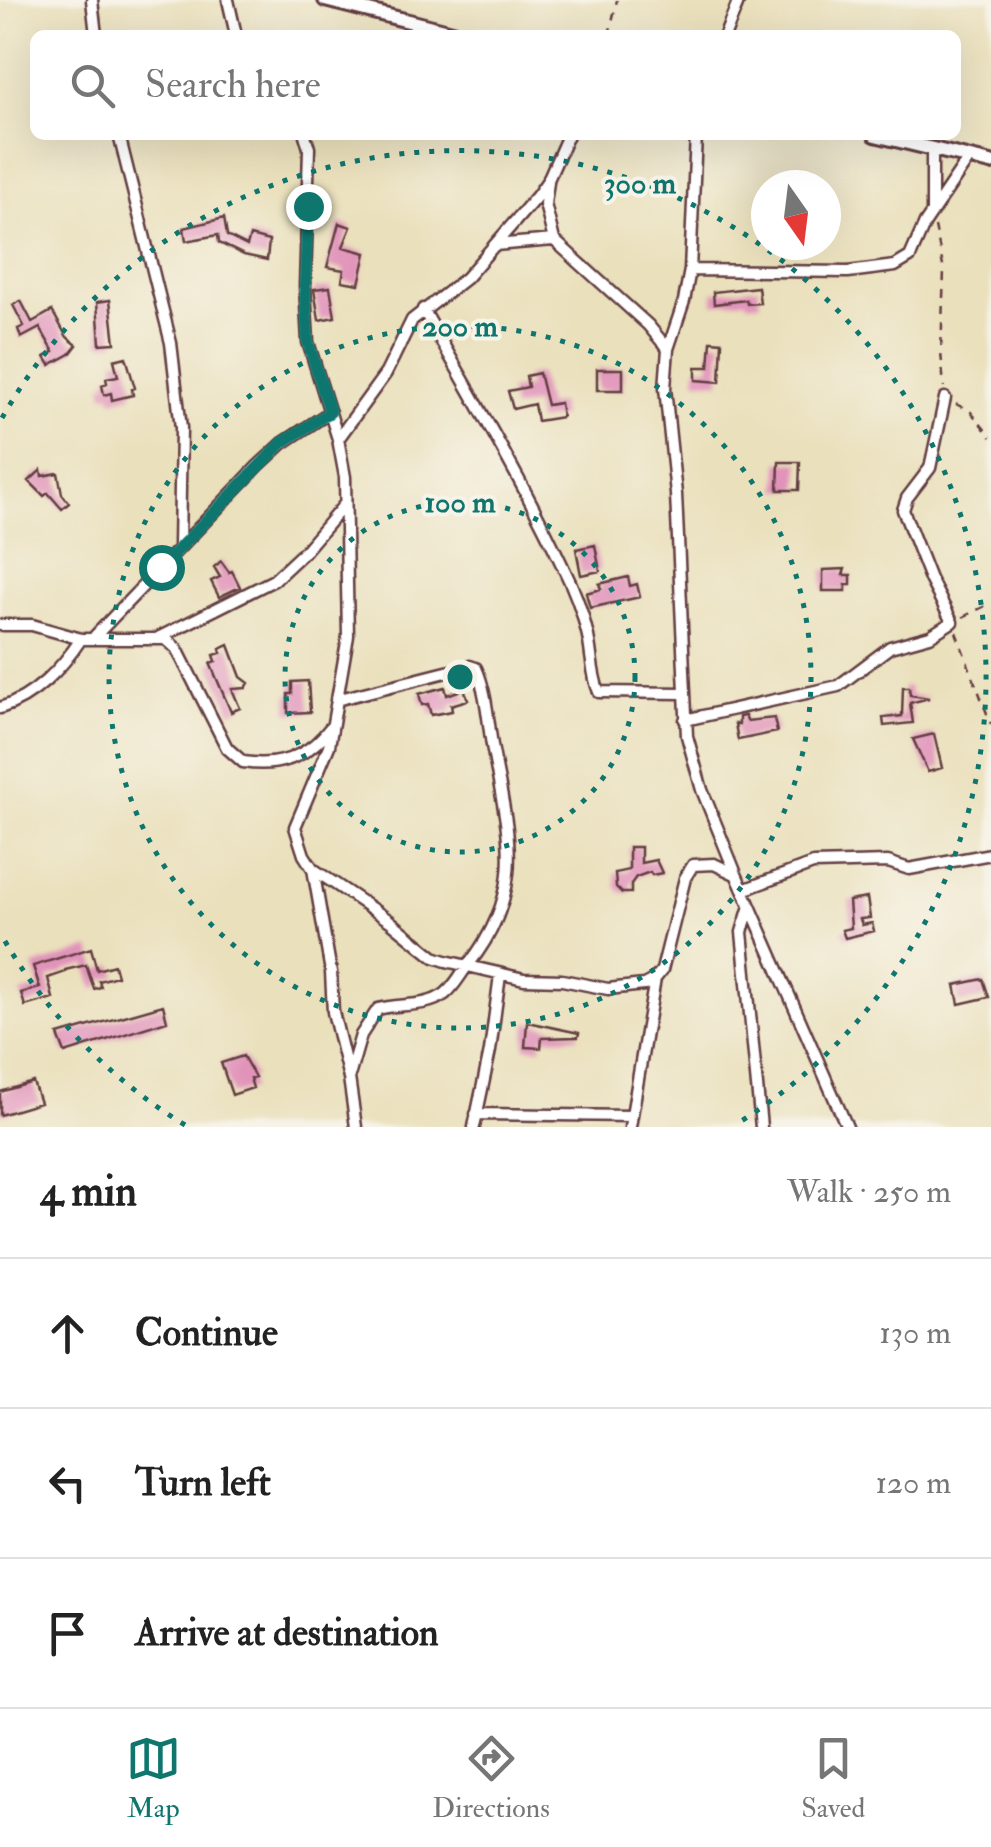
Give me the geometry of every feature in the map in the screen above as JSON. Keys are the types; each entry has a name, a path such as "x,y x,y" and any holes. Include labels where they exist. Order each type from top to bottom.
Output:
{"street":[{"path":"92,0 95,30"},
{"path":"228,0 235,30"},
{"path":"325,0 354,4 446,30"},
{"path":"728,30 739,0"},
{"path":"120,140 171,343 181,428 179,547"},
{"path":"307,140 308,342 338,439 346,484 348,636 324,762 295,822 312,870 330,962 333,1012 350,1078 356,1127"},
{"path":"338,439 386,373 404,332 423,309 452,290 495,245 548,180 566,140"},
{"path":"696,140 690,270 668,349 665,388 676,494 685,720 695,770 736,874 848,1127"},
{"path":"895,140 991,163"},
{"path":"930,215 932,149"},
{"path":"690,270 848,272 895,266 910,258 930,215 969,158"},
{"path":"548,180 546,204 554,240 648,325 668,349"},
{"path":"495,245 554,240"},
{"path":"423,309 480,414 503,446 563,567 586,626 600,692 683,693"},
{"path":"685,720 838,686 890,647 930,636 952,622 903,510 907,498 930,468 945,398"},
{"path":"94,637 282,443 330,412"},
{"path":"158,638 274,580 304,552 344,504"},
{"path":"0,624 32,625 81,638 158,638 172,643 227,748 243,762 281,763 302,756 331,728"},
{"path":"0,708 34,690 66,661 81,638"},
{"path":"336,700 470,666 476,668 510,844 504,898 494,930 458,982 443,996 375,1012 353,1056 350,1078"},
{"path":"744,890 813,864 888,862 909,868 991,854"},
{"path":"312,870 390,921 434,957 500,975 608,989 644,985 662,970 685,878 694,865 714,864 736,874"},
{"path":"750,906 742,932 761,1127"},
{"path":"474,1127 500,975"},
{"path":"476,1114 631,1122 655,979"}],"path":[{"path":"610,30 618,0"},
{"path":"930,215 941,242 944,272 941,352 945,398 971,412 991,437"},
{"path":"991,603 952,622 991,724"}],"building":[{"path":"224,218 227,236 247,246 250,236 269,241 267,260 219,243 218,235 186,241 184,228"},
{"path":"339,223 351,227 343,247 366,253 359,284 342,281 344,270 327,267"},
{"path":"330,287 335,317 319,320 314,289"},
{"path":"758,287 760,303 747,304 746,300 714,304 713,292"},
{"path":"110,300 115,343 100,344 97,302"},
{"path":"21,301 32,322 52,311 67,337 77,345 70,354 50,365 45,357 54,352 40,328 21,338 18,329 24,326 13,305"},
{"path":"711,341 722,342 720,382 696,380 696,367 709,367"},
{"path":"126,357 135,388 133,395 112,400 111,393 104,395 102,385 107,383 106,378 118,376 114,360"},
{"path":"597,369 623,369 623,390 597,390"},
{"path":"539,373 547,405 560,403 562,417 537,421 534,404 513,409 508,391 528,387 526,376"},
{"path":"779,462 800,462 799,490 778,490"},
{"path":"41,470 42,476 58,473 62,494 69,503 62,509 48,493 44,496 29,481"},
{"path":"595,545 600,571 581,575 576,549"},
{"path":"221,561 240,587 219,597 211,581 220,577 214,567"},
{"path":"845,569 843,575 851,575 846,591 823,591 823,570"},
{"path":"628,577 630,586 637,584 640,597 590,608 586,593 601,589 599,584"},
{"path":"229,645 241,677 249,683 246,688 232,689 240,708 231,712 210,663 216,661 214,655 221,653 220,649"},
{"path":"308,681 310,712 288,713 292,682"},
{"path":"445,687 447,695 464,689 468,700 451,705 452,711 431,715 419,694"},
{"path":"903,687 909,687 910,695 929,698 910,703 913,723 884,726 883,718 902,716"},
{"path":"745,716 747,721 774,718 777,732 738,740 735,724"},
{"path":"934,734 942,768 928,772 913,739"},
{"path":"629,847 641,847 641,863 656,860 662,873 636,877 631,893 622,893 616,887 615,873 629,870"},
{"path":"867,898 870,918 860,919 862,925 872,923 874,931 845,938 842,930 851,928 849,901"},
{"path":"91,948 97,970 114,965 117,976 99,981 101,987 94,989 86,965 65,970 48,978 53,998 25,1006 21,993 40,988 33,966"},
{"path":"983,979 989,997 959,1004 955,985"},
{"path":"163,1005 167,1021 65,1053 58,1035"},
{"path":"527,1022 579,1033 578,1037 542,1038 541,1048 525,1047"},
{"path":"243,1056 255,1077 250,1078 253,1088 232,1095 221,1063"},
{"path":"33,1082 40,1103 0,1115 0,1092"}],"route":[{"path":"161,567 282,443 330,412 308,342 308,206"}]}
